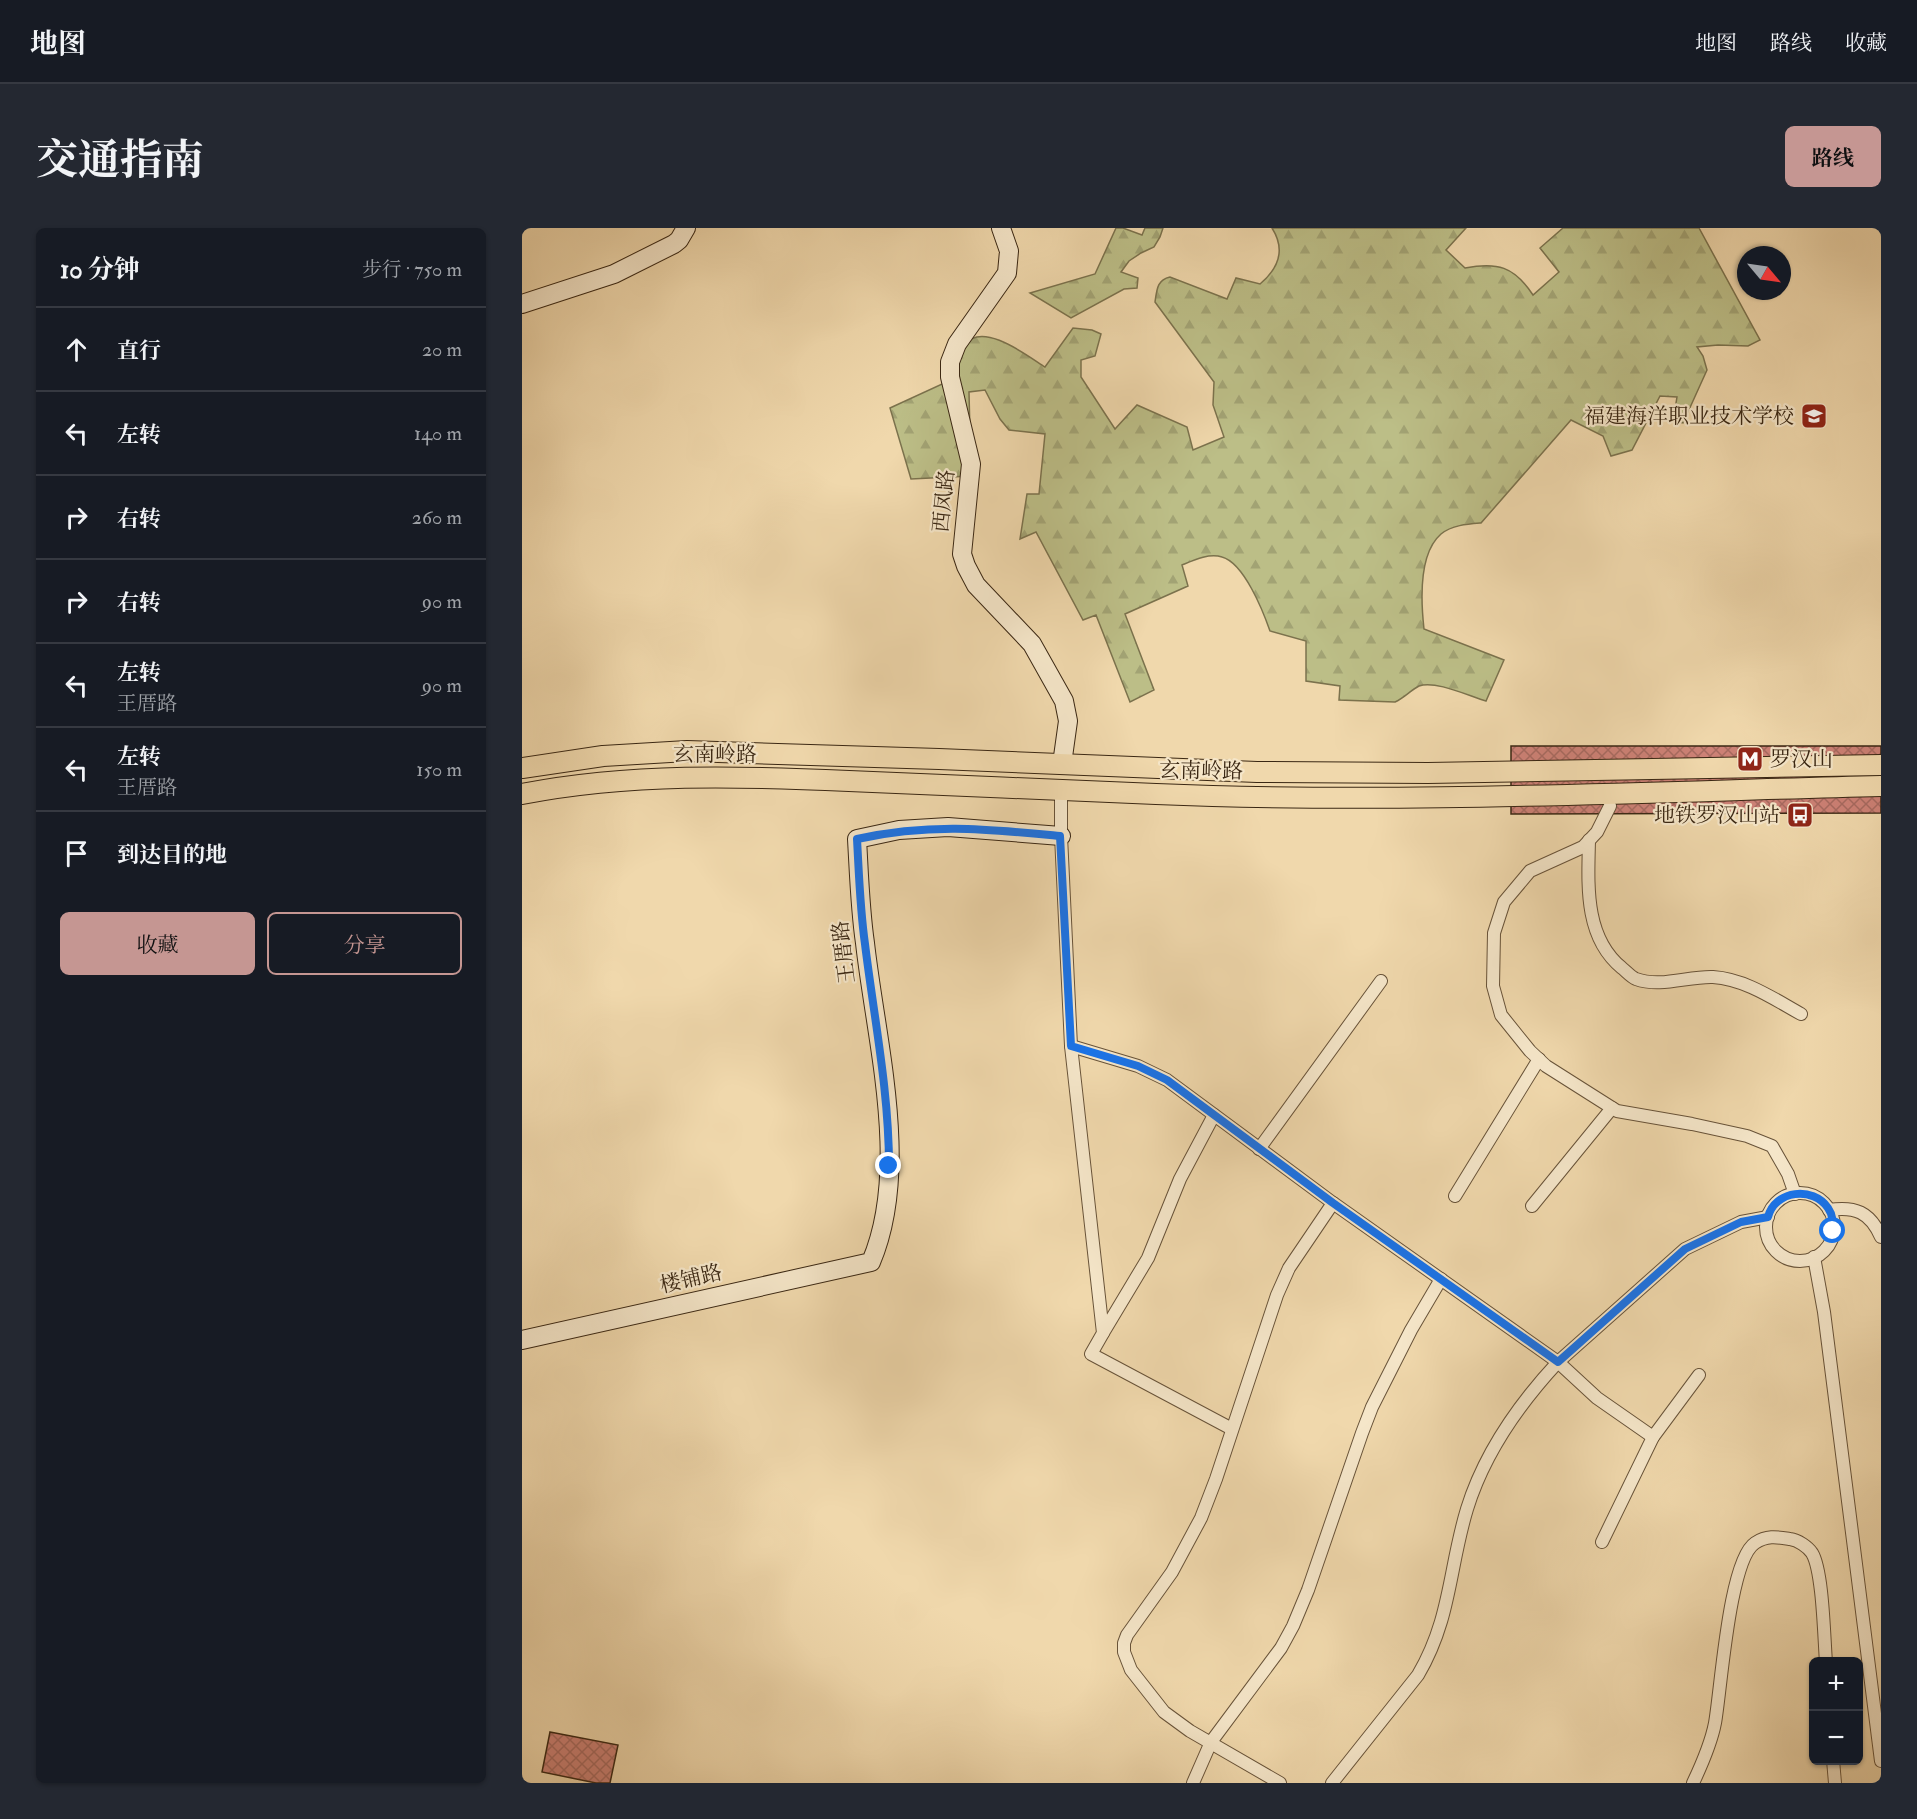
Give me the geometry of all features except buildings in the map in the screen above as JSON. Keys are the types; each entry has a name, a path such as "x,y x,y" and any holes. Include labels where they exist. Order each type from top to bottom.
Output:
{"main road":[{"name":"玄南岭路","path":"522,768 565,760 637,753 687,752 1301,773 1881,765"},
{"name":"玄南岭路","path":"522,794 576,784 638,779 785,778 1159,795 1428,798 1881,786"}],"street":[{"path":"522,304 627,268 674,244 686,228"},
{"name":"西凤路","path":"1001,228 1009,251 1008,273 957,344 950,362 950,377 971,464 962,554 976,585 1032,644 1064,701 1068,721 1062,764"},
{"path":"1061,790 1060,836 1071,1046 1103,1333"},
{"path":"1610,806 1597,832 1583,847 1530,871 1504,902 1494,933 1493,986 1501,1015 1546,1066 1617,1111 1747,1136 1772,1146 1788,1174 1795,1194"},
{"name":"王厝路","path":"870,1262 885,1216 889,1133 879,1038 864,942 857,839 899,830 948,827 1060,836"},
{"path":"1589,840 1588,890 1595,932 1609,958 1635,979 1661,982 1714,977 1756,989 1801,1014"},
{"path":"1258,1149 1381,981"},
{"path":"1071,1046 1153,1072 1558,1362 1597,1398 1653,1437"},
{"path":"1455,1196 1539,1059"},
{"path":"1532,1206 1612,1108"},
{"path":"1214,1115 1180,1179 1148,1258 1091,1354 1232,1429"},
{"path":"1802,1193 1817,1198 1829,1210 1833,1220 1833,1231 1829,1244 1820,1255 1804,1261 1789,1260 1778,1253 1768,1240 1766,1226 1776,1202 1795,1194 1802,1193"},
{"path":"1280,1783 1176,1721 1155,1702 1131,1670 1125,1659 1124,1643 1132,1627 1172,1572 1193,1536 1216,1479 1282,1283 1298,1253 1333,1203"},
{"path":"1829,1210 1840,1208 1854,1210 1867,1216 1881,1236"},
{"path":"1332,1783 1418,1675 1428,1656 1445,1611 1467,1509 1480,1476 1498,1442 1540,1381 1558,1362 1685,1249 1741,1222 1768,1217"},
{"path":"1814,1257 1824,1312 1881,1761"},
{"name":"楼铺路","path":"522,1340 870,1262"},
{"path":"1193,1783 1211,1742 1281,1648 1293,1626 1308,1590 1369,1416 1395,1360 1441,1279"},
{"path":"1602,1542 1653,1437 1699,1375"},
{"path":"1693,1783 1703,1762 1714,1725 1730,1612 1741,1566 1753,1544 1770,1536 1796,1539 1812,1552 1818,1569 1826,1657"},
{"path":"1833,1765 1835,1783"}],"green space":[{"path":"1116,228 1123,228 1142,235 1145,228 1163,228 1154,247 1129,261 1121,272 1138,278 1137,288 1124,289 1071,318 1030,293 1095,274"},
{"path":"1272,228 1466,228 1446,250 1465,268 1496,266 1512,272 1533,295 1559,272 1540,248 1563,228 1699,228 1760,340 1748,346 1697,347 1703,356 1707,370 1683,423 1673,421 1677,397 1660,396 1632,450 1611,456 1603,436 1571,420 1481,523 1450,529 1441,534 1434,543 1428,553 1423,579 1424,629 1504,660 1486,701 1434,685 1419,686 1395,702 1339,700 1340,686 1306,681 1306,641 1270,631 1252,589 1238,568 1222,557 1212,556 1182,565 1188,586 1125,614 1154,690 1130,702 1096,615 1083,620 1036,532 1020,539 1027,494 1039,494 1045,434 1009,430 1000,419 985,390 969,392 971,476 911,479 890,408 951,380 965,345 973,338 982,336 1005,343 1045,367 1073,328 1092,330 1101,334 1095,356 1081,360 1081,377 1115,429 1137,405 1187,427 1193,450 1224,437 1213,405 1214,382 1155,302 1157,289 1162,280 1170,277 1227,299 1236,278 1260,284 1272,272 1279,251"}],"place":[{"name":"福建海洋职业技术学校","path":"1814,416"},
{"name":"罗汉山","path":"1750,759"},
{"name":"地铁罗汉山站","path":"1800,815"}],"route":[{"path":"889,1166 889,1133 879,1038 864,942 857,839 909,829 981,828 1060,836 1071,1046 1138,1066 1167,1080 1258,1149 1558,1362 1685,1249 1741,1222 1768,1217 1776,1202 1790,1195 1802,1193 1817,1198 1829,1210 1833,1220 1833,1231"}]}
